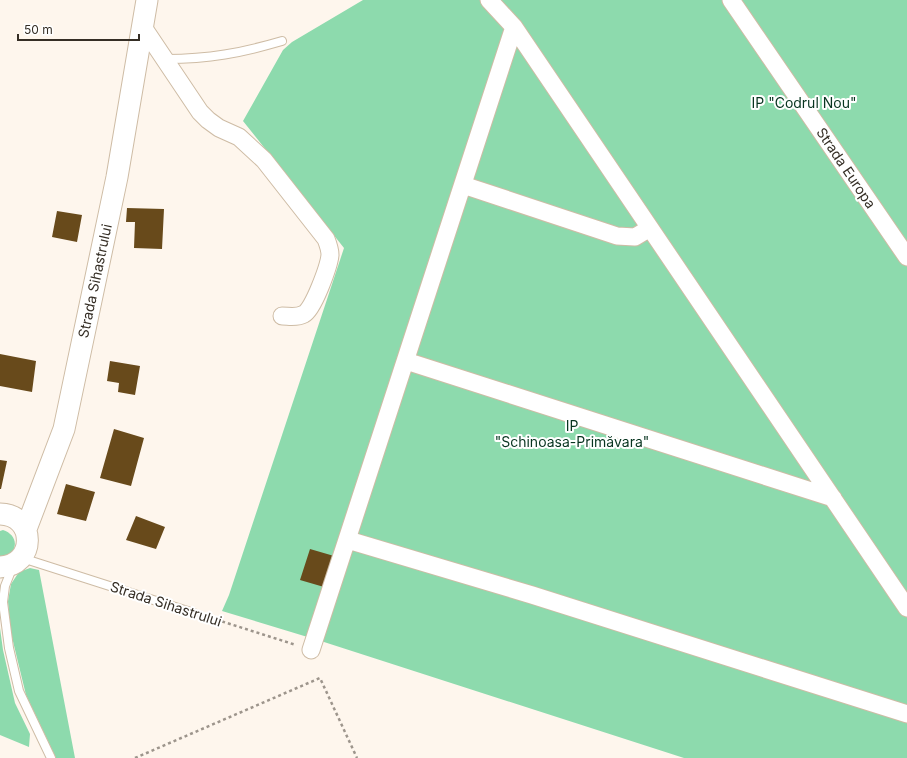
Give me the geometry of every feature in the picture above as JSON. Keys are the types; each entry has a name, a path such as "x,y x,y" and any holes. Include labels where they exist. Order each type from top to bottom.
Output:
{"street":[{"name":"Strada Sihastrului","path":"8,569 26,551 28,536 26,529 64,429 117,177 147,0"},
{"path":"489,0 514,27 907,608"},
{"name":"Strada Europa","path":"731,0 907,257"},
{"path":"143,27 166,59 200,112 219,128 239,137 264,160 326,239 330,255 318,292 309,310 304,314 296,316 282,316"},
{"path":"312,650 514,27"},
{"path":"463,184 617,236 635,237 650,228"},
{"path":"406,361 833,498"},
{"path":"0,514 6,514 14,517 21,522 26,529"},
{"path":"348,540 532,595 907,714"}],"lane":[{"path":"166,59 193,59 228,55 282,40"},
{"path":"8,569 3,602 8,648 19,691 51,758"},
{"name":"Strada Sihastrului","path":"8,569 194,613"}],"path":[{"name":"Strada Sihastrului","path":"194,613 312,650"},
{"path":"135,758 320,678 357,758"}],"green space":[{"name":"IP \"Schinoasa-Primăvara\"","path":"363,0 907,0 907,758 684,758 324,642 222,611 229,595 344,248 243,121 283,50 292,42"},
{"path":"3,530 13,537 15,544 10,555 0,557 0,531"},
{"path":"30,568 39,570 75,758 56,758 26,695 10,629 8,601 11,584 19,572"},
{"path":"0,628 3,650 15,703 30,734 29,747 0,735"}],"building":[{"path":"127,208 164,209 162,249 134,248 135,222 126,222"},
{"path":"57,211 82,215 77,242 52,237"},
{"path":"0,354 36,361 32,392 0,386"},
{"path":"110,361 140,366 135,395 118,392 119,383 107,381"},
{"path":"114,429 144,438 131,486 100,478"},
{"path":"0,460 7,461 1,489 0,489"},
{"path":"66,484 95,492 86,521 57,514"},
{"path":"136,516 165,527 156,549 126,540"},
{"path":"310,549 334,556 324,587 300,580"}],"park label":[{"name":"IP \"Codrul Nou\"","path":"804,103"}]}
